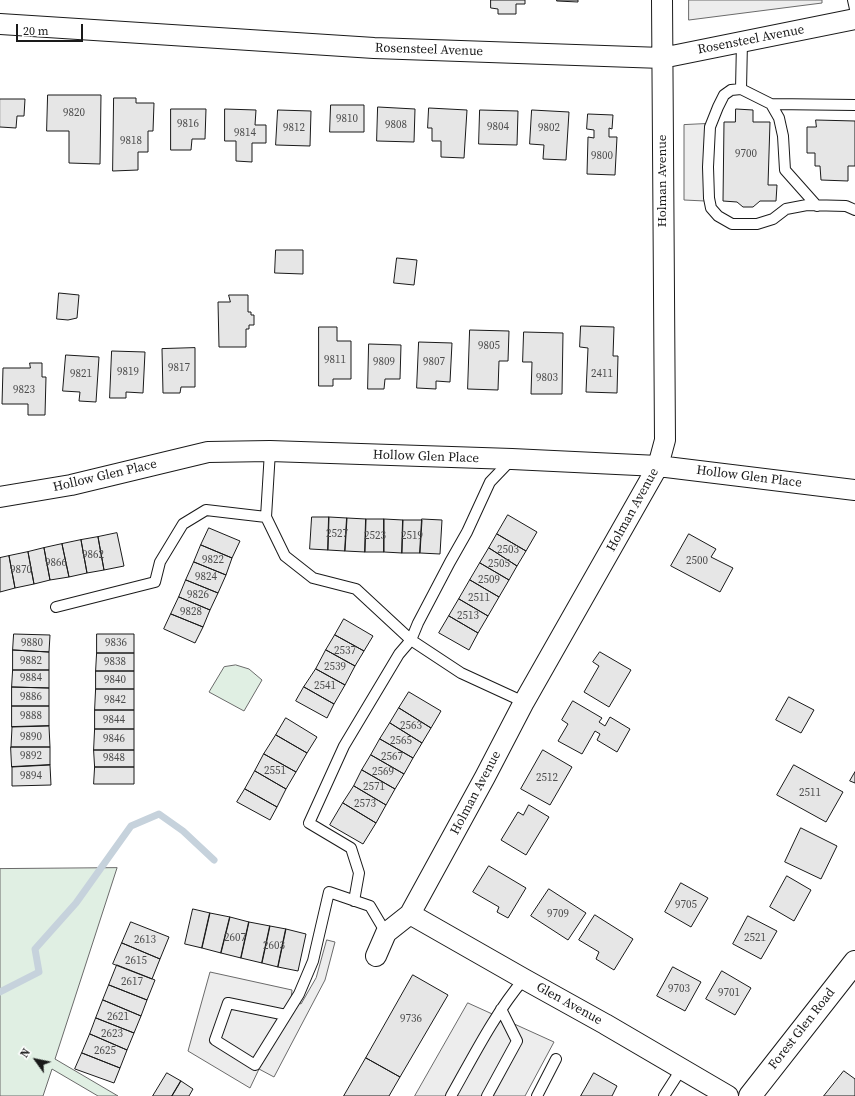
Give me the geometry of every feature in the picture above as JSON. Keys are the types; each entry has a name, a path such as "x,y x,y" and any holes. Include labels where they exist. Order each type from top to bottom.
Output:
{"main road":[{"name":"Forest Glen Road","path":"750,1096 855,962"}],"street":[{"name":"Holman Avenue","path":"376,956 386,933 410,914 524,702 658,466 664,440 662,0"},
{"name":"Rosensteel Avenue","path":"0,24 374,48 662,58 855,19"},
{"name":"Hollow Glen Place","path":"0,497 71,485 208,452 270,452 658,466 855,490"},
{"name":"Glen Avenue","path":"410,914 682,1068 728,1096"}],"lane":[{"path":"853,0 855,9"},
{"path":"741,89 742,42"},
{"path":"855,105 771,104 741,89 731,90 724,95 710,127 708,167 709,198 711,208 718,216 732,224 757,224 773,219 786,210 807,205 846,206 855,210"},
{"path":"771,104 779,118 783,136 785,170 817,206"},
{"path":"270,452 266,517 285,556 313,578 356,589 412,640 461,673 524,702"},
{"path":"354,901 359,873 351,848 309,823 344,746 399,654 412,640 418,623 467,532 490,482 512,460"},
{"path":"56,607 155,582 160,562 183,524 206,510 266,517"},
{"path":"286,1016 228,1003 215,1040 256,1065 286,1016 299,994 313,961 328,892 370,906 386,933"},
{"path":"451,1096 501,1010 524,979"},
{"path":"487,1096 517,1041 501,1010"},
{"path":"537,1096 556,1059"},
{"path":"664,1096 682,1068"}],"green space":[{"path":"236,665 249,669 262,680 244,711 209,692 224,667"},
{"path":"117,868 55,1059 118,1096 98,1096 52,1069 43,1096 0,1096 0,869"}],"shaded area":[{"path":"689,0 822,0 822,3 689,20"},
{"path":"705,124 705,201 684,200 684,125"},
{"path":"327,940 335,942 325,980 274,1077 259,1069 250,1088 188,1051 210,972 292,990 291,1000 301,1004 316,978"},
{"path":"468,1003 554,1042 525,1096 415,1096"}],"building":[{"path":"491,0 525,0 525,4 516,4 516,14 498,14 498,9 491,8"},
{"path":"578,0 578,2 557,1"},
{"path":"48,95 101,95 100,164 69,163 69,131 47,131"},
{"path":"114,98 136,98 136,103 154,103 153,131 148,131 148,152 138,152 138,170 113,171"},
{"path":"0,99 25,99 24,116 17,116 16,128 0,127"},
{"path":"331,105 364,105 364,132 330,132"},
{"path":"378,107 415,109 414,142 377,141"},
{"path":"429,108 467,110 464,158 441,157 441,141 432,141 432,128 428,128"},
{"path":"171,109 206,109 205,139 192,139 191,150 171,150"},
{"path":"225,109 256,110 255,125 266,125 266,143 252,143 252,162 236,161 236,141 225,141"},
{"path":"736,109 753,110 753,122 770,122 768,185 777,185 776,201 760,201 753,207 743,207 737,202 723,201 724,122 735,122"},
{"path":"278,110 311,111 310,146 276,145"},
{"path":"480,110 518,111 517,145 479,144"},
{"path":"532,110 569,112 566,160 543,159 544,145 530,144"},
{"path":"588,114 613,115 612,129 609,128 609,137 617,137 615,175 587,174 588,137 594,138 594,130 587,129"},
{"path":"816,120 855,121 855,166 848,166 848,181 821,180 820,166 815,166 815,153 807,153 807,127 816,127"},
{"path":"276,250 303,250 303,274 275,273"},
{"path":"397,258 417,260 414,285 394,283"},
{"path":"59,293 79,295 77,318 68,320 57,319"},
{"path":"229,295 248,295 248,312 251,312 251,315 254,315 254,325 249,325 249,329 246,329 246,347 219,347 218,302 230,302"},
{"path":"581,326 614,327 613,356 618,356 617,393 586,392 588,348 580,347"},
{"path":"319,327 337,327 337,341 351,341 351,379 333,379 333,386 319,386"},
{"path":"470,330 509,331 508,361 499,361 498,390 468,389"},
{"path":"524,332 563,333 562,394 531,394 532,362 523,362"},
{"path":"419,342 452,343 450,382 436,381 436,389 417,388"},
{"path":"369,344 401,345 400,379 385,379 384,389 368,389"},
{"path":"195,348 195,387 181,387 180,393 163,393 162,349"},
{"path":"112,351 145,352 143,393 126,392 126,398 110,398"},
{"path":"66,355 99,357 96,402 79,401 80,392 63,391"},
{"path":"30,363 42,363 42,377 46,377 45,415 28,415 28,404 2,404 3,368 30,368"},
{"path":"508,515 537,532 526,551 497,534"},
{"path":"312,517 329,517 328,550 310,549"},
{"path":"329,517 347,518 345,551 328,550"},
{"path":"347,518 366,519 365,552 345,551"},
{"path":"366,519 384,519 384,552 365,552"},
{"path":"384,519 403,520 402,553 384,552"},
{"path":"422,519 442,520 440,554 420,553"},
{"path":"403,520 422,520 420,553 402,553"},
{"path":"209,528 240,541 232,558 201,545"},
{"path":"117,533 124,566 104,570 98,537"},
{"path":"497,534 526,551 517,566 489,548"},
{"path":"689,534 716,549 711,557 733,568 720,592 671,566"},
{"path":"98,537 104,570 87,573 81,540"},
{"path":"81,540 87,573 69,577 62,544"},
{"path":"62,544 69,577 50,580 44,548"},
{"path":"201,545 232,558 226,575 194,562"},
{"path":"44,548 50,580 34,584 28,552"},
{"path":"489,548 517,566 509,580 480,563"},
{"path":"28,552 34,584 15,588 9,556"},
{"path":"9,556 15,588 0,592 0,558"},
{"path":"194,562 226,575 218,593 186,580"},
{"path":"480,563 509,580 499,597 470,580"},
{"path":"186,580 218,593 210,610 179,597"},
{"path":"470,580 499,597 488,616 459,599"},
{"path":"179,597 210,610 203,627 171,614"},
{"path":"459,599 488,616 478,633 449,616"},
{"path":"171,614 203,627 195,643 164,629"},
{"path":"449,616 478,633 469,650 439,633"},
{"path":"344,619 373,636 364,651 335,635"},
{"path":"14,634 50,635 49,652 13,650"},
{"path":"97,634 134,634 134,653 97,653"},
{"path":"335,635 364,651 355,666 326,650"},
{"path":"13,650 49,652 49,670 13,670"},
{"path":"326,650 355,666 345,685 316,669"},
{"path":"600,652 631,670 609,707 584,692 599,666 593,662"},
{"path":"97,653 134,653 134,671 96,671"},
{"path":"316,669 345,685 334,704 304,687"},
{"path":"13,670 49,670 49,688 12,687"},
{"path":"96,671 134,671 134,689 96,689"},
{"path":"12,687 49,688 49,706 12,706"},
{"path":"304,687 334,704 327,718 296,701"},
{"path":"96,689 134,689 134,710 95,710"},
{"path":"409,692 441,711 431,728 399,708"},
{"path":"789,697 814,710 801,733 776,720"},
{"path":"573,701 602,718 599,722 605,726 610,717 630,729 617,752 597,740 600,734 595,731 582,754 558,741 568,724 562,720"},
{"path":"12,706 49,706 49,726 12,727"},
{"path":"399,708 431,728 422,743 390,723"},
{"path":"95,710 134,710 134,729 95,729"},
{"path":"286,718 317,737 307,753 276,735"},
{"path":"390,723 422,743 413,758 380,739"},
{"path":"49,726 50,747 11,747 12,727"},
{"path":"95,729 134,729 134,750 94,750"},
{"path":"276,735 307,753 296,772 264,754"},
{"path":"380,739 413,758 404,774 371,755"},
{"path":"11,747 50,747 50,765 12,767"},
{"path":"94,750 134,750 134,767 95,767"},
{"path":"543,750 572,767 550,805 521,789"},
{"path":"264,754 296,772 286,789 255,771"},
{"path":"371,755 404,774 395,789 362,770"},
{"path":"50,765 51,785 12,786 12,767"},
{"path":"794,765 843,792 826,822 777,795"},
{"path":"95,767 134,767 134,784 94,784"},
{"path":"362,770 395,789 386,805 354,786"},
{"path":"255,771 286,789 277,807 245,789"},
{"path":"855,772 855,783 850,781"},
{"path":"354,786 386,805 376,823 343,803"},
{"path":"245,789 277,807 270,820 237,802"},
{"path":"343,803 376,823 363,844 330,825"},
{"path":"529,805 549,817 526,855 501,840 518,812 523,815"},
{"path":"801,828 837,846 821,879 785,862"},
{"path":"489,866 526,888 508,918 497,912 499,907 473,892"},
{"path":"787,876 811,890 794,921 770,907"},
{"path":"681,883 708,898 691,927 665,912"},
{"path":"549,889 586,913 568,940 531,916"},
{"path":"193,909 210,913 202,948 185,944"},
{"path":"210,913 230,917 221,953 202,948"},
{"path":"595,915 633,939 614,970 596,959 599,952 579,940"},
{"path":"748,916 777,931 761,959 733,944"},
{"path":"230,917 249,922 241,958 221,953"},
{"path":"131,922 169,937 160,959 122,943"},
{"path":"249,922 270,926 262,963 241,958"},
{"path":"270,926 286,929 278,967 262,963"},
{"path":"286,929 306,934 298,971 278,967"},
{"path":"122,943 160,959 152,979 113,964"},
{"path":"117,965 155,980 147,1000 109,985"},
{"path":"673,967 701,982 685,1011 657,996"},
{"path":"722,971 751,988 735,1015 706,999"},
{"path":"413,975 448,995 400,1077 366,1058"},
{"path":"109,985 147,1000 141,1016 103,1000"},
{"path":"103,1000 141,1016 134,1033 96,1018"},
{"path":"96,1018 134,1033 127,1050 90,1034"},
{"path":"90,1034 127,1050 120,1068 82,1053"},
{"path":"82,1053 120,1068 114,1083 75,1069"},
{"path":"366,1058 400,1077 389,1096 344,1096"},
{"path":"844,1071 855,1079 855,1096 824,1096"},
{"path":"167,1073 181,1081 172,1096 153,1096"},
{"path":"594,1073 617,1086 612,1096 581,1096"},
{"path":"181,1081 193,1089 189,1096 172,1096"}],"waterway":[{"path":"0,992 39,972 35,949 76,903 131,826 159,814 183,831 214,860"}]}
